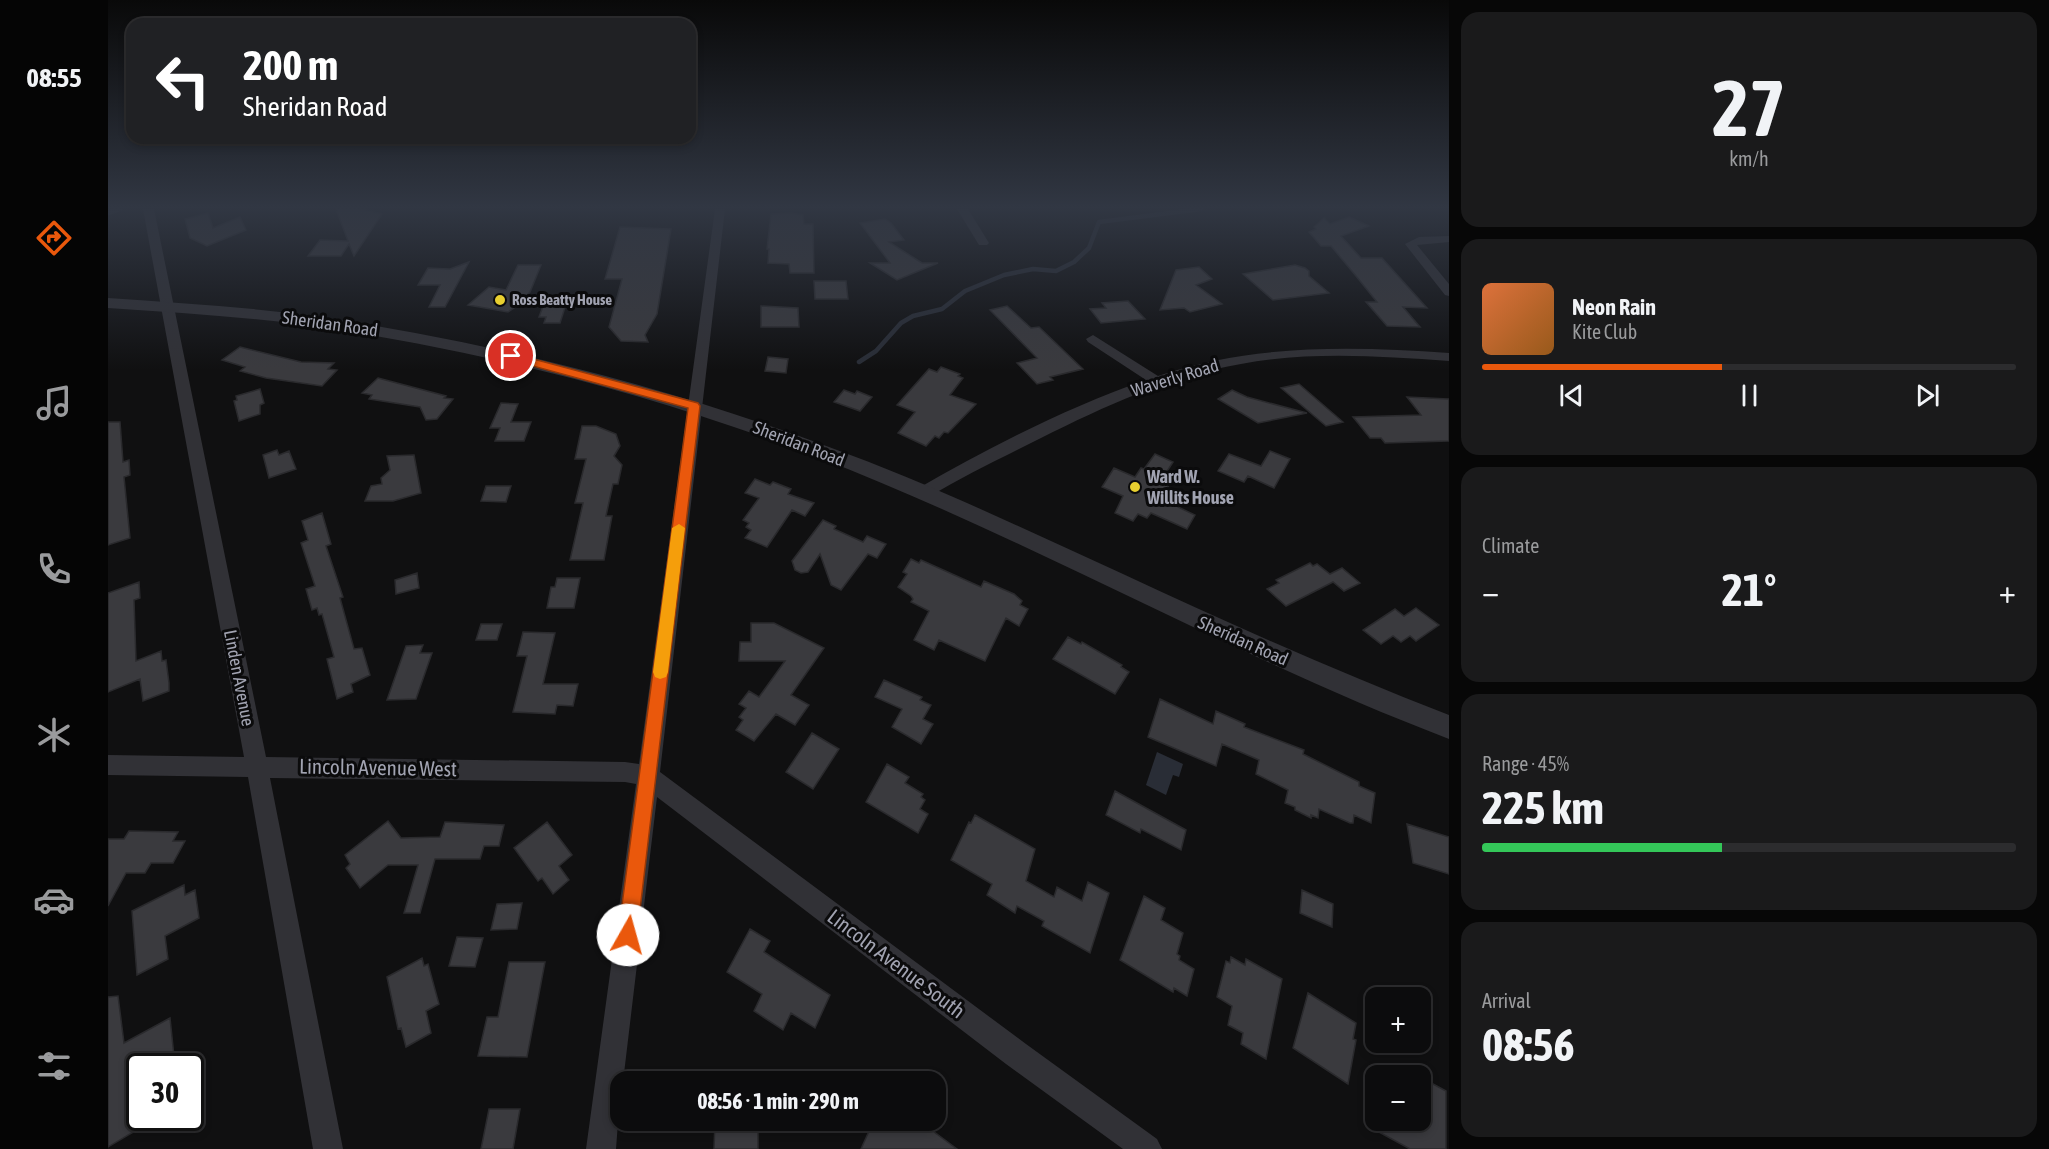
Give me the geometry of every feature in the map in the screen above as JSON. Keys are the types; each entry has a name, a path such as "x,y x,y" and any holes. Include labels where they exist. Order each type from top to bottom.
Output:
{"street":[{"name":"Linden Avenue","path":"159,263 165,289 163,301 170,312 170,326 257,766 328,1149"},
{"path":"601,1149 713,263"},
{"path":"1424,263 1449,292"},
{"name":"Sheridan Road","path":"108,303 285,317 413,336 531,361 694,406 768,432 923,493 1255,647 1449,727"},
{"path":"1093,339 1155,380"},
{"name":"Waverly Road","path":"923,493 950,477 1080,412 1155,380 1215,364 1304,353 1390,353 1449,357"},
{"name":"Lincoln Avenue West","path":"108,765 625,772 647,776"},
{"name":"Lincoln Avenue South","path":"647,776 1016,1054 1147,1149"}],"shaded area":[{"path":"1157,752 1183,764 1179,777 1173,775 1166,795 1146,785"}],"building":[{"path":"469,263 445,307 429,307 440,285 418,285 428,268 450,269"},
{"path":"610,263 665,263 657,314 645,335 648,342 621,341 609,327 622,279 605,279"},
{"path":"768,263 814,263 814,273 790,273 789,264"},
{"path":"870,263 938,263 897,280"},
{"path":"1345,263 1386,263 1427,308 1403,307 1420,327 1387,326 1366,302 1377,302"},
{"path":"518,265 541,265 530,292 517,306 508,312 468,305 489,287 506,290"},
{"path":"1295,265 1309,271 1309,276 1329,293 1273,300 1243,274"},
{"path":"1199,267 1212,279 1196,285 1222,304 1190,312 1184,308 1160,310 1176,270"},
{"path":"814,281 846,281 848,299 815,299"},
{"path":"545,301 567,301 560,323 544,323 546,317 539,317"},
{"path":"1128,301 1145,319 1101,323 1090,309 1106,308 1102,303"},
{"path":"761,306 798,308 799,327 761,327"},
{"path":"1007,306 1031,328 1039,327 1083,369 1050,377 1053,380 1037,384 1017,363 1037,358 990,310"},
{"path":"240,347 301,362 334,363 328,369 337,370 322,386 266,378 240,371 245,367 222,360"},
{"path":"768,357 788,359 786,373 765,371"},
{"path":"941,367 960,374 958,376 963,378 950,395 976,404 948,433 944,432 939,438 935,436 926,446 898,433 915,412 897,405 929,369 937,372"},
{"path":"378,378 453,399 437,419 426,420 420,407 369,399 372,395 362,393"},
{"path":"1299,384 1343,422 1326,426 1281,388"},
{"path":"260,389 264,403 260,405 260,414 239,421 234,401 237,400 236,396"},
{"path":"844,390 855,394 857,391 872,397 860,411 834,402"},
{"path":"1232,390 1247,397 1307,413 1258,423 1218,399"},
{"path":"1407,397 1449,399 1449,441 1385,443 1381,438 1370,438 1353,417 1421,415"},
{"path":"501,403 518,404 511,422 531,422 524,441 495,441 500,428 490,428"},
{"path":"108,422 120,422 123,462 129,460 130,475 124,477 130,538 108,545"},
{"path":"582,426 596,426 616,434 620,446 614,456 622,465 618,484 613,484 606,516 612,516 604,560 570,560 583,503 575,503 586,459 575,459"},
{"path":"277,450 279,455 289,451 296,469 269,478 263,455"},
{"path":"1270,451 1290,459 1274,488 1248,476 1244,482 1218,471 1229,454 1261,466"},
{"name":"Ward W. Willits House","path":"1155,454 1173,462 1164,476 1173,479 1162,496 1180,503 1178,507 1195,515 1187,529 1151,513 1147,518 1138,514 1133,521 1115,513 1123,496 1102,487 1114,468 1135,477"},
{"path":"414,455 421,493 393,501 365,501 371,486 382,484 381,478 390,470 387,456"},
{"path":"755,479 770,485 773,482 791,489 788,494 814,503 805,516 792,510 767,547 745,538 751,530 746,527 749,523 743,520 759,498 745,493"},
{"path":"486,486 511,486 506,502 481,501"},
{"path":"322,513 331,544 326,546 343,597 340,598 354,649 362,648 370,675 351,684 353,692 337,699 327,659 334,657 322,614 319,615 317,608 312,610 306,589 315,586 301,543 308,540 302,521"},
{"path":"823,520 836,526 834,529 863,542 867,536 886,544 877,558 868,554 841,590 831,585 820,554 808,572 801,573 795,570 792,561"},
{"path":"911,559 919,563 921,560 981,587 984,581 1014,594 1022,601 1020,605 1028,609 1019,626 1006,618 985,661 939,640 934,650 914,640 929,611 911,602 913,599 911,596 898,587 907,574 903,572"},
{"path":"1310,563 1313,566 1317,564 1330,574 1342,568 1360,583 1344,591 1333,582 1286,606 1267,589 1279,583 1276,580"},
{"path":"417,573 419,588 396,594 395,580"},
{"path":"557,578 580,578 574,608 547,608 551,587 555,587"},
{"path":"139,582 140,598 134,600 136,661 161,651 162,661 166,660 169,683 169,691 143,701 140,679 108,692 108,593"},
{"path":"1416,608 1439,625 1416,641 1410,636 1401,642 1393,636 1381,644 1363,630 1395,609 1404,616"},
{"path":"751,623 774,623 824,648 791,695 809,705 795,725 776,714 754,741 736,730 743,720 739,717 746,708 739,704 749,691 759,697 785,661 739,661 740,642 751,642"},
{"path":"481,624 502,624 497,640 476,640"},
{"path":"523,632 555,633 543,684 578,684 573,706 557,705 555,714 513,712 527,656 517,656"},
{"path":"1068,637 1081,644 1082,642 1122,665 1121,667 1129,672 1115,694 1053,659"},
{"path":"423,645 420,653 432,653 416,699 387,700 406,646"},
{"path":"884,680 922,697 920,700 931,705 923,719 933,724 921,744 892,727 902,709 875,697"},
{"path":"1160,699 1213,724 1216,711 1245,724 1244,727 1304,750 1303,754 1359,782 1359,786 1375,793 1371,823 1354,815 1353,823 1350,823 1319,809 1318,818 1311,815 1311,818 1295,810 1295,807 1285,803 1288,790 1256,774 1259,760 1222,744 1216,766 1148,737"},
{"path":"812,733 839,749 813,789 786,772"},
{"path":"887,764 909,777 905,783 923,794 921,797 925,800 920,809 928,814 918,833 866,802"},
{"path":"1115,791 1186,830 1181,850 1141,829 1140,833 1106,815"},
{"path":"975,815 1035,849 1026,881 1054,897 1057,887 1082,901 1088,882 1109,893 1090,953 1042,926 1044,921 1017,906 1015,913 987,895 992,884 951,860 969,822 971,823"},
{"path":"388,821 401,838 440,837 445,822 504,825 499,846 484,846 480,859 435,859 420,913 404,913 418,865 388,865 360,888 346,868 350,864 345,855"},
{"path":"547,822 572,855 559,866 569,880 553,894 542,878 538,881 514,848"},
{"path":"1407,824 1449,837 1449,874 1413,863"},
{"path":"129,831 178,832 173,841 185,841 173,863 151,863 145,873 126,873 108,906 108,839 124,839"},
{"path":"184,885 185,895 195,890 199,918 165,936 168,959 137,975 132,911"},
{"path":"1302,890 1333,904 1332,927 1300,913"},
{"path":"1144,896 1165,908 1161,920 1183,933 1177,954 1180,956 1179,960 1194,969 1187,996 1174,988 1173,992 1120,960"},
{"path":"522,903 517,929 491,930 497,904"},
{"path":"750,929 770,941 764,952 830,995 815,1028 791,1013 783,1030 754,1011 762,994 727,972"},
{"path":"457,937 483,938 475,967 449,966"},
{"path":"1231,957 1245,965 1246,959 1282,979 1266,1059 1241,1044 1243,1033 1228,1025 1232,1006 1217,997 1226,961 1230,963"},
{"path":"422,958 424,966 428,964 439,1004 426,1011 431,1033 406,1047 401,1028 398,1029 387,977"},
{"path":"509,962 545,962 527,1057 478,1056 487,1017 498,1017"},
{"path":"1308,993 1356,1023 1353,1039 1356,1040 1348,1084 1293,1048"},
{"path":"118,996 124,1043 170,1018 174,1053 126,1053 126,1131 135,1131 108,1147 108,997"},
{"path":"1431,1083 1446,1091 1446,1149 1410,1149 1379,1132 1431,1131"},
{"path":"489,1109 520,1109 513,1149 481,1149"},
{"path":"715,1131 758,1131 758,1149 714,1149"},
{"path":"869,1131 933,1131 957,1149 861,1149"}],"waterway":[{"path":"859,362 876,351 901,323 913,316 942,309 965,291 1004,275 1033,269 1056,271 1073,263"}],"slow traffic":[{"path":"660,672 679,528"}],"place":[{"name":"Ross Beatty House","path":"500,300"},
{"name":"Ward W. Willits House","path":"1135,487"}],"route":[{"path":"511,356 599,378 694,406 628,935"}]}
